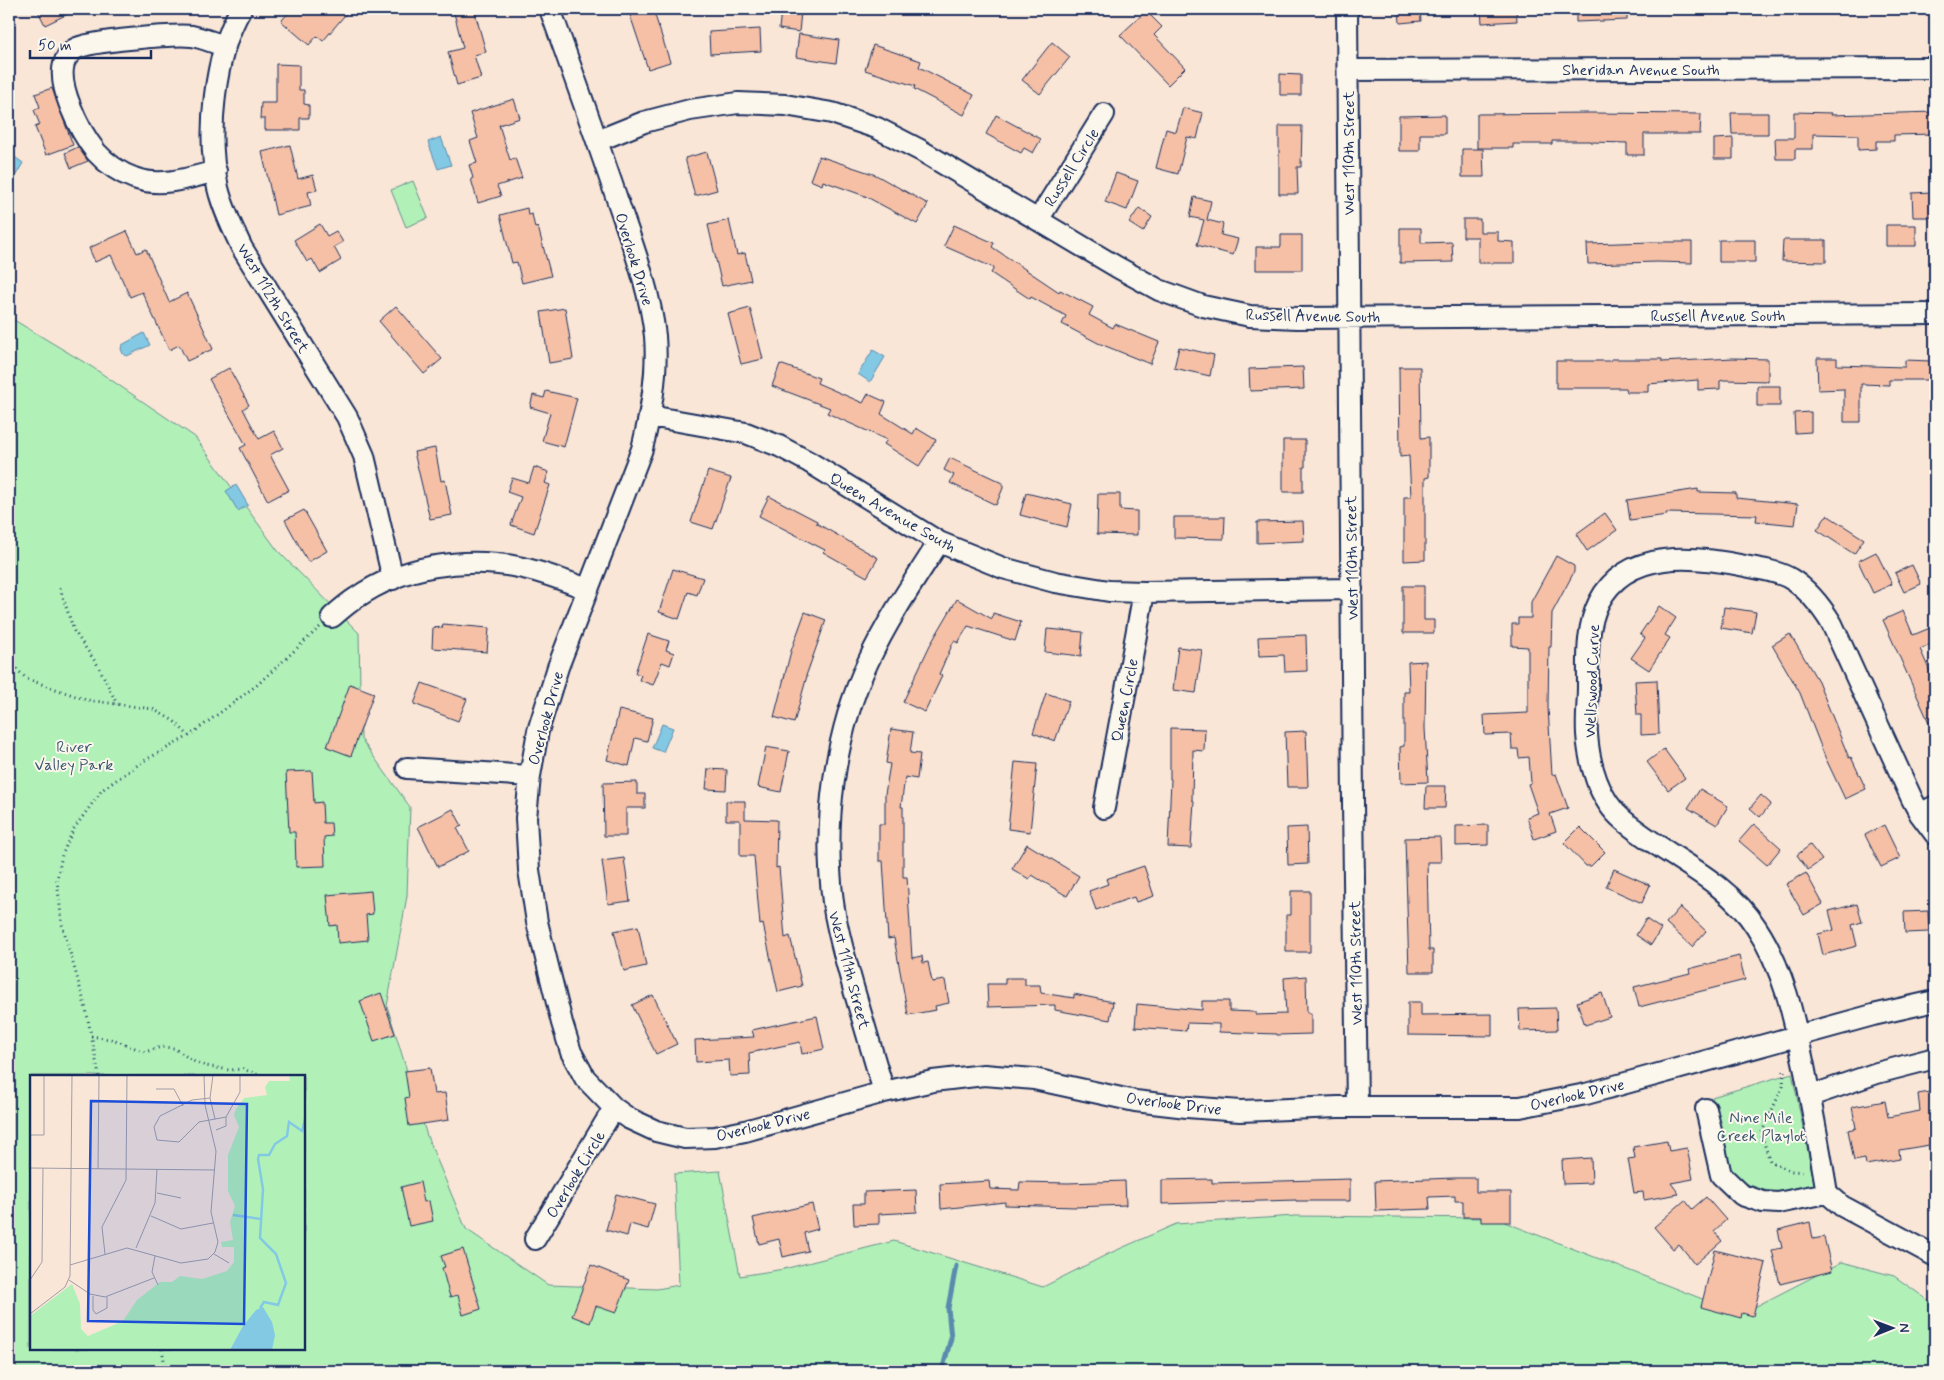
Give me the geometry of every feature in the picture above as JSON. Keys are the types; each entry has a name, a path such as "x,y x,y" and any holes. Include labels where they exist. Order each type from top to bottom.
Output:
{"street":[{"name":"West 112th Street","path":"241,9 225,46 215,93 214,153 218,187 228,219 242,248 347,417 364,456 393,579"},
{"name":"Overlook Drive","path":"550,9 649,296 655,338 655,382 650,416 642,449 555,676 538,731 530,776 526,818 529,870 537,922 571,1052 585,1078 614,1108 628,1118 656,1131 685,1138 715,1137 745,1131 884,1092 933,1081 984,1075 1034,1079 1136,1100 1187,1107 1240,1111 1357,1107 1520,1107 1586,1094 1798,1035 1935,1001"},
{"name":"West 110th Street","path":"1347,9 1357,1107"},
{"path":"216,171 180,180 153,182 135,178 116,170 97,152 80,126 69,101 62,76 66,58 75,48 128,39 178,35 194,37 225,46"},
{"name":"Sheridan Avenue South","path":"1348,70 1935,68"},
{"name":"Russell Avenue South","path":"597,141 644,122 690,110 738,103 785,105 832,113 877,128 920,150 1159,290 1203,306 1250,316 1297,318 1935,314"},
{"name":"Russell Circle","path":"1038,220 1104,114"},
{"name":"Queen Avenue South","path":"650,416 746,433 778,446 809,462 939,542 1004,568 1055,582 1109,591 1144,592 1352,589"},
{"name":"West 111th Street","path":"884,1092 842,948 833,903 829,858 830,812 837,762 849,712 867,663 890,619 939,542"},
{"name":"Wellswood Curve","path":"1827,1193 1798,1035 1774,957 1755,925 1731,898 1702,875 1622,819 1607,800 1596,780 1587,733 1588,643 1591,621 1600,601 1614,583 1633,569 1654,561 1677,558 1723,562 1770,571 1790,578 1821,606 1828,618 1928,810 1935,834"},
{"path":"332,617 356,597 393,579 412,571 446,563 483,563 518,566 587,589"},
{"name":"Queen Circle","path":"1104,808 1144,592"},
{"path":"407,768 530,776"},
{"path":"1810,1096 1877,1073 1935,1058"},
{"name":"Overlook Circle","path":"536,1239 614,1108"},
{"path":"1706,1109 1721,1175 1742,1195 1778,1204 1827,1193 1842,1206 1935,1256"}],"path":[{"path":"60,588 74,631 99,667 118,704"},
{"path":"99,1075 86,1008 62,924 57,880 62,855 73,830 102,790 142,762 189,736 257,685 332,617"},
{"path":"9,662 27,679 87,700 153,709 174,720 189,736"},
{"path":"91,1036 115,1040 145,1052 161,1047 174,1048 193,1061 206,1066 229,1070 243,1069 258,1075"},
{"path":"1784,1070 1782,1086 1761,1134 1770,1161 1791,1171 1814,1172"},
{"path":"162,1350 166,1371"}],"green space":[{"path":"413,181 428,218 406,227 391,190"},
{"name":"River Valley Park","path":"9,317 92,367 195,437 278,551 359,633 361,739 410,807 407,896 387,1006 427,1136 466,1229 548,1285 657,1289 679,1285 674,1174 720,1171 740,1276 784,1269 894,1241 1043,1287 1108,1254 1176,1224 1295,1216 1494,1218 1741,1314 1842,1262 1894,1276 1935,1305 1935,1371 9,1371"},
{"name":"Nine Mile Creek Playlot","path":"1792,1073 1815,1187 1794,1192 1764,1193 1744,1182 1727,1165 1712,1097"}],"water":[{"path":"441,137 451,165 438,169 428,142"},
{"path":"11,140 12,155 23,163 16,175 9,168 9,141"},
{"path":"144,333 150,345 127,356 123,354 122,345"},
{"path":"873,350 885,357 870,382 858,374"},
{"path":"236,485 248,505 238,511 226,491"},
{"path":"662,724 673,728 663,752 652,748"}],"building":[{"path":"37,9 78,9 45,25"},
{"path":"292,9 350,9 323,41 317,36 309,45 281,21"},
{"path":"453,9 474,9 486,52 474,55 481,78 457,85 448,52 463,48"},
{"path":"628,9 653,9 670,62 648,69"},
{"path":"1399,9 1420,9 1421,21 1400,23"},
{"path":"1481,9 1516,9 1517,21 1482,23"},
{"path":"1576,9 1627,9 1627,20 1576,22"},
{"path":"781,10 801,12 799,32 779,29"},
{"path":"1146,11 1162,27 1154,35 1185,68 1168,85 1120,35"},
{"path":"760,29 761,51 710,54 709,32"},
{"path":"799,34 839,40 836,63 796,57"},
{"path":"1052,42 1070,57 1040,94 1022,80"},
{"path":"873,45 921,61 919,67 974,95 964,115 914,89 915,86 865,70"},
{"path":"276,64 299,65 299,90 304,90 304,104 309,105 309,118 300,118 300,130 265,130 265,119 260,119 261,103 276,103"},
{"path":"1280,74 1301,75 1301,95 1280,95"},
{"path":"52,88 73,145 46,155 35,127 40,125 34,110 40,107 35,94"},
{"path":"514,99 520,118 499,125 510,160 515,158 522,178 497,186 501,196 478,203 469,165 477,163 470,141 478,138 470,113"},
{"path":"1183,108 1203,113 1197,139 1187,137 1178,174 1156,168 1166,129 1176,132"},
{"path":"1794,112 1832,113 1831,115 1935,112 1935,134 1894,135 1894,141 1876,141 1876,149 1858,150 1858,135 1813,134 1813,149 1795,149 1795,159 1776,159 1775,138 1794,138"},
{"path":"1731,113 1768,113 1768,134 1732,134"},
{"path":"1477,114 1701,114 1700,134 1644,134 1644,155 1627,155 1627,143 1591,141 1552,141 1552,144 1513,144 1513,148 1477,148"},
{"path":"996,115 1041,139 1033,153 1024,148 1021,153 986,134"},
{"path":"1445,115 1445,134 1420,134 1420,151 1399,151 1399,116"},
{"path":"1279,126 1302,126 1301,167 1297,167 1298,194 1279,194"},
{"path":"1733,138 1733,159 1714,159 1714,139"},
{"path":"290,145 298,179 313,175 317,190 308,192 311,206 276,215 262,152"},
{"path":"78,147 88,161 71,168 65,153"},
{"path":"1462,149 1483,149 1484,177 1462,177"},
{"path":"707,152 717,190 695,196 685,158"},
{"path":"819,156 876,175 928,204 917,224 865,196 823,181 822,185 810,180"},
{"path":"1116,173 1138,181 1127,210 1105,202"},
{"path":"1932,192 1932,217 1913,217 1912,193"},
{"path":"1194,197 1211,201 1207,220 1223,224 1221,235 1238,239 1233,255 1197,245 1204,220 1190,217"},
{"path":"527,208 528,215 532,214 535,228 538,227 551,276 522,283 517,262 512,263 500,215"},
{"path":"1139,208 1152,217 1143,232 1129,223"},
{"path":"1463,219 1480,219 1480,232 1498,232 1498,241 1514,242 1514,263 1478,263 1478,237 1463,237"},
{"path":"729,220 737,255 745,253 751,280 722,286 708,225"},
{"path":"320,224 327,236 336,231 343,242 334,247 341,260 320,273 312,259 307,262 294,240"},
{"path":"954,225 994,243 992,247 1059,292 1060,290 1093,307 1089,315 1113,328 1115,324 1159,342 1150,364 1098,343 1062,324 1066,316 1031,297 1030,299 991,273 994,268 944,246"},
{"path":"1886,225 1916,225 1916,246 1886,246"},
{"path":"1400,228 1421,228 1421,243 1452,242 1453,262 1400,263"},
{"path":"127,231 137,253 146,249 169,302 187,293 213,349 187,361 179,345 169,350 142,292 130,297 111,255 95,262 89,248"},
{"path":"1281,235 1302,235 1302,270 1256,270 1256,247 1281,247"},
{"path":"1719,240 1755,240 1755,262 1719,262"},
{"path":"1783,240 1826,240 1826,262 1782,261"},
{"path":"1692,242 1692,263 1588,264 1587,244"},
{"path":"396,306 442,359 424,374 379,321"},
{"path":"565,308 573,359 549,363 541,312"},
{"path":"750,308 763,359 741,364 728,314"},
{"path":"1179,347 1214,355 1210,376 1174,368"},
{"path":"1733,358 1768,359 1768,381 1724,380 1720,381 1720,389 1698,390 1698,380 1648,384 1648,392 1627,392 1626,388 1556,388 1556,361 1662,359 1662,362"},
{"path":"1817,358 1837,358 1837,365 1905,367 1905,360 1931,361 1931,380 1889,380 1889,385 1861,384 1861,422 1844,422 1844,389 1818,390"},
{"path":"780,364 819,378 817,383 863,403 868,394 886,402 881,414 913,434 916,428 936,440 919,466 884,444 887,440 827,413 830,408 772,386"},
{"path":"1303,367 1304,389 1250,391 1249,369"},
{"path":"1399,367 1420,367 1421,438 1429,437 1429,477 1425,478 1425,560 1404,561 1404,497 1411,497 1409,456 1400,457"},
{"path":"229,368 249,405 243,409 259,439 274,431 283,448 270,455 289,490 268,501 240,448 246,445 209,379"},
{"path":"1757,386 1780,386 1780,406 1757,406"},
{"path":"546,391 577,398 564,447 542,441 550,413 530,407 533,395 544,398"},
{"path":"1811,412 1811,432 1795,433 1794,413"},
{"path":"1283,440 1305,440 1303,492 1283,492"},
{"path":"435,448 441,481 445,480 452,515 430,519 414,452"},
{"path":"950,458 1003,483 1003,488 996,505 950,483 954,475 944,470"},
{"path":"534,467 549,472 545,483 550,485 534,533 511,525 521,497 507,492 512,478 529,483"},
{"path":"708,471 731,478 713,529 691,522"},
{"path":"1698,489 1698,492 1736,493 1736,498 1798,504 1795,525 1756,521 1757,515 1666,513 1667,515 1630,520 1627,500"},
{"path":"1026,493 1072,504 1067,527 1020,515"},
{"path":"1098,494 1120,494 1120,510 1137,511 1137,535 1097,534"},
{"path":"769,496 817,521 816,523 878,558 867,577 823,552 825,550 759,516"},
{"path":"304,510 327,551 308,562 285,520"},
{"path":"1605,513 1617,530 1587,551 1576,534"},
{"path":"1827,515 1864,539 1854,554 1817,530"},
{"path":"1174,517 1225,517 1224,539 1174,538"},
{"path":"1303,521 1304,541 1257,543 1257,522"},
{"path":"1876,552 1892,584 1873,593 1858,561"},
{"path":"1556,556 1574,566 1574,572 1552,613 1551,647 1549,647 1548,707 1552,775 1556,774 1568,808 1550,814 1556,831 1534,839 1527,817 1538,813 1528,784 1531,783 1529,757 1519,758 1518,749 1512,749 1511,734 1485,735 1484,715 1528,713 1528,647 1512,646 1512,624 1518,624 1518,618 1531,618 1531,602"},
{"path":"1912,565 1921,584 1904,592 1895,573"},
{"path":"673,569 703,578 697,595 688,592 679,619 659,612"},
{"path":"1403,586 1424,586 1424,620 1434,620 1434,633 1403,633"},
{"path":"957,599 992,619 993,613 1021,622 1015,641 968,626 958,643 954,641 939,674 942,676 925,712 903,702 930,645"},
{"path":"1659,606 1676,618 1665,635 1670,638 1649,670 1631,658 1645,638 1640,634"},
{"path":"1724,607 1756,612 1752,633 1721,628"},
{"path":"1903,611 1913,635 1935,626 1935,643 1920,649 1935,683 1935,736 1883,620"},
{"path":"805,612 826,620 806,676 794,723 774,717 791,651"},
{"path":"443,624 489,628 487,652 432,648 433,627 442,628"},
{"path":"1047,629 1083,632 1081,656 1045,652"},
{"path":"648,634 669,641 666,650 674,653 670,665 662,662 653,685 639,680 641,675 635,673"},
{"path":"1790,634 1818,681 1849,758 1851,757 1866,789 1845,799 1825,757 1800,693 1772,645"},
{"path":"1306,635 1307,671 1285,672 1284,655 1259,656 1258,637"},
{"path":"1178,647 1202,650 1196,693 1173,690"},
{"path":"1426,661 1425,728 1428,782 1401,783 1400,747 1404,746 1404,692 1409,692 1408,662"},
{"path":"1657,680 1659,734 1641,735 1641,715 1637,715 1635,681"},
{"path":"422,683 467,699 458,721 414,704"},
{"path":"350,684 374,693 351,756 327,747"},
{"path":"1046,693 1069,701 1055,741 1033,733"},
{"path":"619,710 653,718 647,741 635,738 629,766 607,760"},
{"path":"1170,728 1205,729 1204,751 1193,750 1192,800 1194,801 1191,848 1168,847 1171,779"},
{"path":"891,729 913,732 910,753 920,754 917,779 905,777 901,807 903,807 903,877 907,877 912,958 922,956 923,963 928,962 932,982 945,980 949,1003 935,1006 936,1010 908,1015 894,938 888,939 883,861 879,861 879,824 885,824 885,794 890,764 886,763"},
{"path":"1306,731 1308,787 1287,787 1285,732"},
{"path":"766,747 789,751 781,792 758,787"},
{"path":"1664,749 1685,778 1668,790 1647,762"},
{"path":"1015,762 1037,764 1030,832 1008,829"},
{"path":"708,769 727,770 726,790 706,789"},
{"path":"312,771 314,803 322,802 323,823 331,823 332,836 324,837 325,866 296,867 295,832 289,832 286,772"},
{"path":"637,782 637,794 645,794 645,808 626,808 626,836 604,836 603,783"},
{"path":"1426,786 1446,786 1445,808 1425,808"},
{"path":"1700,789 1728,806 1717,825 1688,808"},
{"path":"1761,795 1771,804 1760,817 1750,808"},
{"path":"726,801 745,801 745,819 777,820 776,868 779,867 785,938 790,936 802,986 778,992 763,924 760,925 754,856 740,856 740,820 726,820"},
{"path":"453,809 462,826 457,828 469,851 438,867 418,827"},
{"path":"1754,824 1781,848 1767,865 1739,841"},
{"path":"1488,825 1488,845 1456,846 1456,826"},
{"path":"1884,825 1900,858 1881,867 1865,835"},
{"path":"1307,827 1308,864 1288,865 1287,828"},
{"path":"1580,827 1605,852 1591,866 1586,866 1564,843"},
{"path":"1440,837 1441,862 1427,862 1429,950 1433,950 1433,972 1409,972 1405,838"},
{"path":"1027,844 1079,876 1067,896 1032,875 1029,879 1012,869"},
{"path":"1810,845 1822,860 1808,870 1797,855"},
{"path":"624,858 630,901 608,904 602,861"},
{"path":"1144,866 1154,896 1136,902 1134,897 1096,910 1089,891 1108,884 1106,879"},
{"path":"1614,869 1650,885 1642,903 1606,887"},
{"path":"1806,873 1823,904 1804,915 1786,884"},
{"path":"371,891 373,914 366,915 368,940 338,943 337,925 330,926 327,895"},
{"path":"1291,891 1310,891 1310,952 1286,952 1286,915 1291,915"},
{"path":"1857,904 1862,922 1852,925 1857,946 1823,955 1818,934 1834,930 1829,911"},
{"path":"1680,907 1706,931 1692,947 1666,923"},
{"path":"1928,911 1929,932 1905,933 1904,912"},
{"path":"1646,919 1661,929 1651,945 1636,935"},
{"path":"638,926 646,966 624,971 614,931"},
{"path":"1739,956 1745,980 1639,1007 1634,987 1690,973 1689,969"},
{"path":"1306,976 1307,1013 1311,1013 1311,1034 1277,1035 1219,1032 1219,1024 1187,1023 1186,1031 1135,1027 1137,1004 1202,1010 1202,1001 1229,1001 1229,1011 1256,1012 1256,1015 1286,1014 1284,978"},
{"path":"1005,978 1025,978 1025,985 1040,985 1041,993 1074,998 1074,994 1113,1002 1110,1020 1055,1010 1055,1005 988,1007 987,984 1005,984"},
{"path":"381,993 395,1034 374,1041 360,1001"},
{"path":"1602,993 1610,1017 1585,1025 1577,1002"},
{"path":"653,995 677,1044 656,1054 632,1005"},
{"path":"1408,1002 1421,1002 1421,1015 1492,1014 1492,1036 1408,1035"},
{"path":"1556,1008 1557,1030 1520,1031 1519,1009"},
{"path":"817,1016 824,1049 802,1054 800,1042 749,1053 750,1075 730,1076 729,1060 696,1062 695,1040 754,1037 752,1030"},
{"path":"430,1068 434,1094 445,1093 449,1120 409,1126 405,1098 409,1097 405,1071"},
{"path":"1935,1091 1935,1144 1899,1150 1900,1159 1866,1165 1865,1159 1854,1161 1848,1130 1856,1128 1852,1107 1885,1101 1888,1117 1920,1111 1918,1094"},
{"path":"1667,1141 1669,1151 1687,1148 1693,1179 1671,1183 1679,1194 1644,1200 1643,1192 1634,1193 1628,1159 1635,1158 1633,1147"},
{"path":"1591,1158 1592,1183 1563,1184 1562,1160"},
{"path":"1476,1178 1476,1192 1511,1192 1511,1222 1481,1222 1481,1217 1463,1217 1463,1201 1455,1201 1455,1196 1429,1197 1430,1209 1376,1211 1375,1181"},
{"path":"1212,1179 1212,1183 1350,1179 1350,1201 1296,1200 1162,1204 1162,1180"},
{"path":"989,1181 990,1189 1019,1190 1020,1182 1125,1181 1126,1205 1076,1207 1005,1205 1005,1202 941,1209 940,1184"},
{"path":"420,1182 424,1202 429,1201 433,1221 409,1226 401,1187"},
{"path":"916,1190 917,1212 879,1214 879,1224 854,1225 853,1204 864,1204 864,1192"},
{"path":"616,1194 655,1204 648,1229 630,1224 627,1236 606,1230"},
{"path":"1706,1197 1726,1220 1714,1231 1722,1241 1695,1264 1679,1244 1673,1249 1654,1227 1685,1200 1692,1209"},
{"path":"812,1204 818,1229 804,1233 808,1251 783,1257 779,1239 759,1244 753,1218"},
{"path":"1810,1222 1813,1239 1824,1237 1832,1271 1780,1284 1772,1250 1782,1248 1778,1230"},
{"path":"463,1249 481,1309 463,1315 458,1295 450,1297 442,1268 445,1267 441,1256"},
{"path":"1715,1250 1766,1263 1753,1316 1742,1313 1741,1318 1701,1307"},
{"path":"591,1265 629,1280 616,1313 596,1306 590,1323 572,1316"}],"waterway":[{"path":"942,1371 951,1338 948,1308 956,1266"}]}
